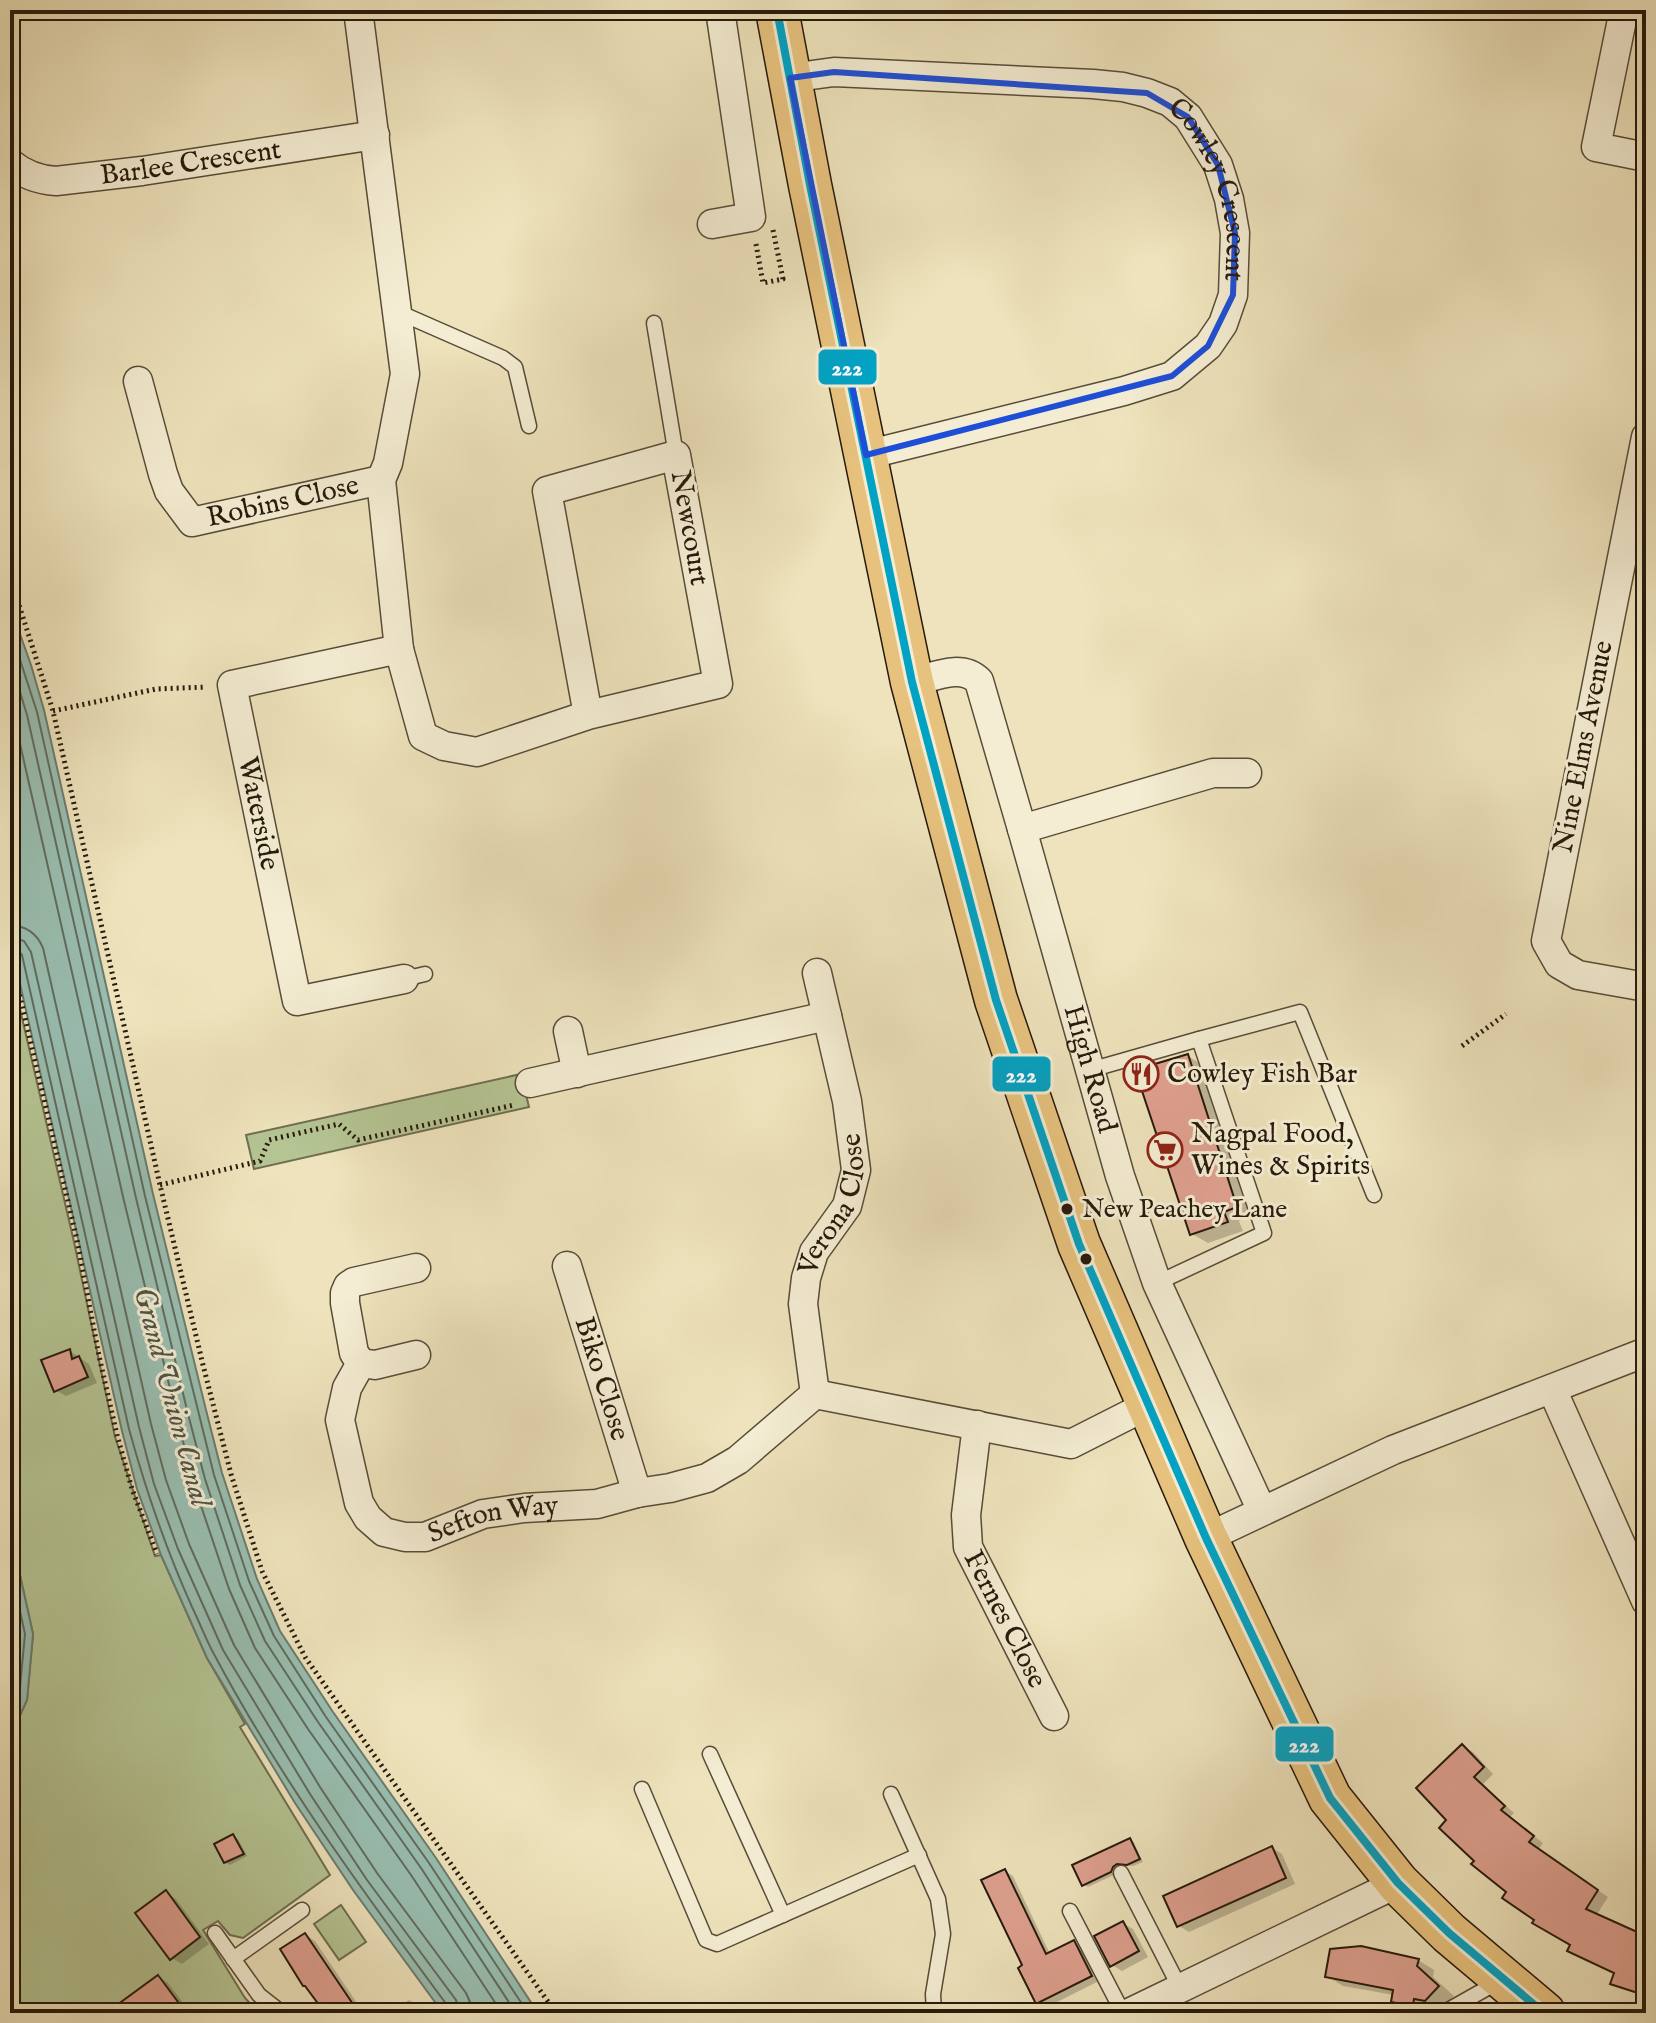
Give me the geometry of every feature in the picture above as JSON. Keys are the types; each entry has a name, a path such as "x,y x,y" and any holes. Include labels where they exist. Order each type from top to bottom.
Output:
{"main road":[{"path":"777,10 912,682 996,1000 1079,1244 1206,1538 1330,1798 1398,1883 1449,1933 1544,2013"}],"street":[{"path":"358,10 405,374 388,463 381,480"},
{"path":"712,224 751,217 720,10"},
{"path":"1624,10 1596,147 1646,157"},
{"name":"Cowley Crescent","path":"790,78 834,72 1093,84 1147,93 1170,102 1188,117 1218,165 1229,199 1235,233 1233,295 1223,324 1208,346 1172,376 1124,391 866,455"},
{"name":"Barlee Crescent","path":"10,163 33,177 56,181 375,135"},
{"name":"Robins Close","path":"138,381 169,491 192,522 381,480"},
{"name":"Nine Elms Avenue","path":"1646,437 1546,941 1559,964 1578,975 1646,987"},
{"name":"Newcourt","path":"381,480 399,649 423,736 444,746 477,752 588,715 718,684 676,455 547,491 588,715"},
{"path":"232,685 399,649"},
{"name":"High Road","path":"912,682 958,671 979,681 1120,1176 1157,1283 1262,1511"},
{"name":"Waterside","path":"232,685 299,1007 414,976"},
{"path":"1022,829 1213,773 1247,773"},
{"name":"Verona Close","path":"815,1394 803,1304 806,1278 814,1252 847,1206 856,1170 847,1101 817,973"},
{"path":"530,1083 827,1016"},
{"path":"568,1031 577,1073"},
{"name":"Biko Close","path":"567,1266 637,1493"},
{"path":"416,1268 354,1282 345,1293 354,1353 361,1363 375,1365 416,1355"},
{"path":"1206,1538 1393,1450 1646,1352"},
{"name":"Sefton Way","path":"361,1363 347,1388 340,1420 359,1503 368,1518 384,1532 405,1537 425,1537 483,1514 597,1504 707,1478 738,1460 815,1394"},
{"path":"1552,1389 1646,1601"},
{"path":"815,1394 1071,1444 1148,1405"},
{"name":"Fernes Close","path":"977,1425 967,1506 968,1547 1054,1716"},
{"path":"1126,2013 1398,1883"}],"lane":[{"path":"397,312 503,358 515,367 529,426"},
{"path":"654,323 676,455"},
{"path":"1090,1070 1300,1012 1374,1195"},
{"path":"1157,1283 1264,1233 1199,1039"},
{"path":"710,1754 783,1915"},
{"path":"642,1789 706,1940 717,1944 919,1855"},
{"path":"891,1794 938,1899 943,1934 933,1994 934,2013"},
{"path":"1121,1873 1180,1988"},
{"path":"233,1959 302,1910"},
{"path":"1070,1911 1126,2013"},
{"path":"215,1933 259,1995 282,2013"},
{"path":"1443,2013 1503,1979"}],"path":[{"path":"10,577 53,711 160,1185 231,1474 262,1571 305,1657 556,2013"},
{"path":"53,711 156,689 232,685"},
{"path":"10,954 77,1240 117,1435 132,1489 157,1554"},
{"path":"1462,1046 1506,1014"},
{"path":"160,1185 260,1161 269,1140 339,1124 358,1140 533,1101 530,1083"}],"highlighted area":[{"path":"834,72 1147,93 1188,117 1218,165 1235,233 1233,295 1208,346 1172,376 866,455 790,78"}],"green space":[{"path":"10,966 74,1242 115,1437 155,1556 161,1555 207,1658 245,1724 240,1727 330,1875 243,1938 230,1935 218,1921 203,1930 245,1998 259,2013 10,2013 10,1737 27,1700 33,1634 10,1530"},
{"path":"521,1074 529,1107 254,1169 246,1135"},
{"path":"341,1905 366,1942 339,1960 314,1924"}],"water":[{"name":"Grand Union Canal","path":"10,606 44,710 153,1194 206,1410 222,1473 257,1579 280,1631 538,2013 443,2013 353,1890 295,1803 207,1658 161,1555 137,1489 122,1431 10,940"},
{"path":"10,1530 33,1634 27,1700 10,1737"}],"building":[{"path":"1188,1054 1237,1207 1224,1212 1228,1222 1190,1235 1135,1070"},
{"path":"70,1349 72,1359 79,1356 88,1377 54,1392 41,1360"},
{"path":"1462,1744 1484,1767 1474,1777 1505,1806 1501,1810 1534,1836 1529,1842 1598,1890 1586,1909 1646,1936 1646,1980 1641,1994 1610,1984 1614,1973 1567,1951 1570,1945 1532,1923 1534,1920 1502,1898 1506,1892 1471,1864 1474,1861 1439,1828 1446,1820 1416,1788"},
{"path":"233,1834 244,1854 224,1863 214,1844"},
{"path":"1130,1838 1140,1859 1127,1865 1117,1864 1111,1872 1082,1886 1072,1865"},
{"path":"1272,1846 1286,1878 1177,1927 1163,1896"},
{"path":"1005,1869 1046,1954 1074,1940 1092,1976 1036,2004 1018,1968 1022,1965 981,1880"},
{"path":"166,1890 200,1937 170,1960 135,1913"},
{"path":"1123,1921 1139,1951 1110,1967 1094,1936"},
{"path":"305,1933 359,2013 325,2013 303,1986 280,1949"},
{"path":"1361,1946 1419,1959 1417,1966 1439,1986 1425,2001 1414,1999 1413,2006 1391,2002 1393,1990 1325,1977 1330,1949"},
{"path":"158,1975 178,2002 163,2013 106,2013"}],"transit line":[{"name":"222","path":"777,10 912,682 996,1000 1079,1244 1206,1538 1330,1798 1398,1883 1449,1933 1544,2013"}],"place":[{"name":"Cowley Fish Bar","path":"1141,1074"},
{"name":"Nagpal Food, Wines & Spirits","path":"1165,1150"},
{"name":"New Peachey Lane","path":"1067,1209"}]}
